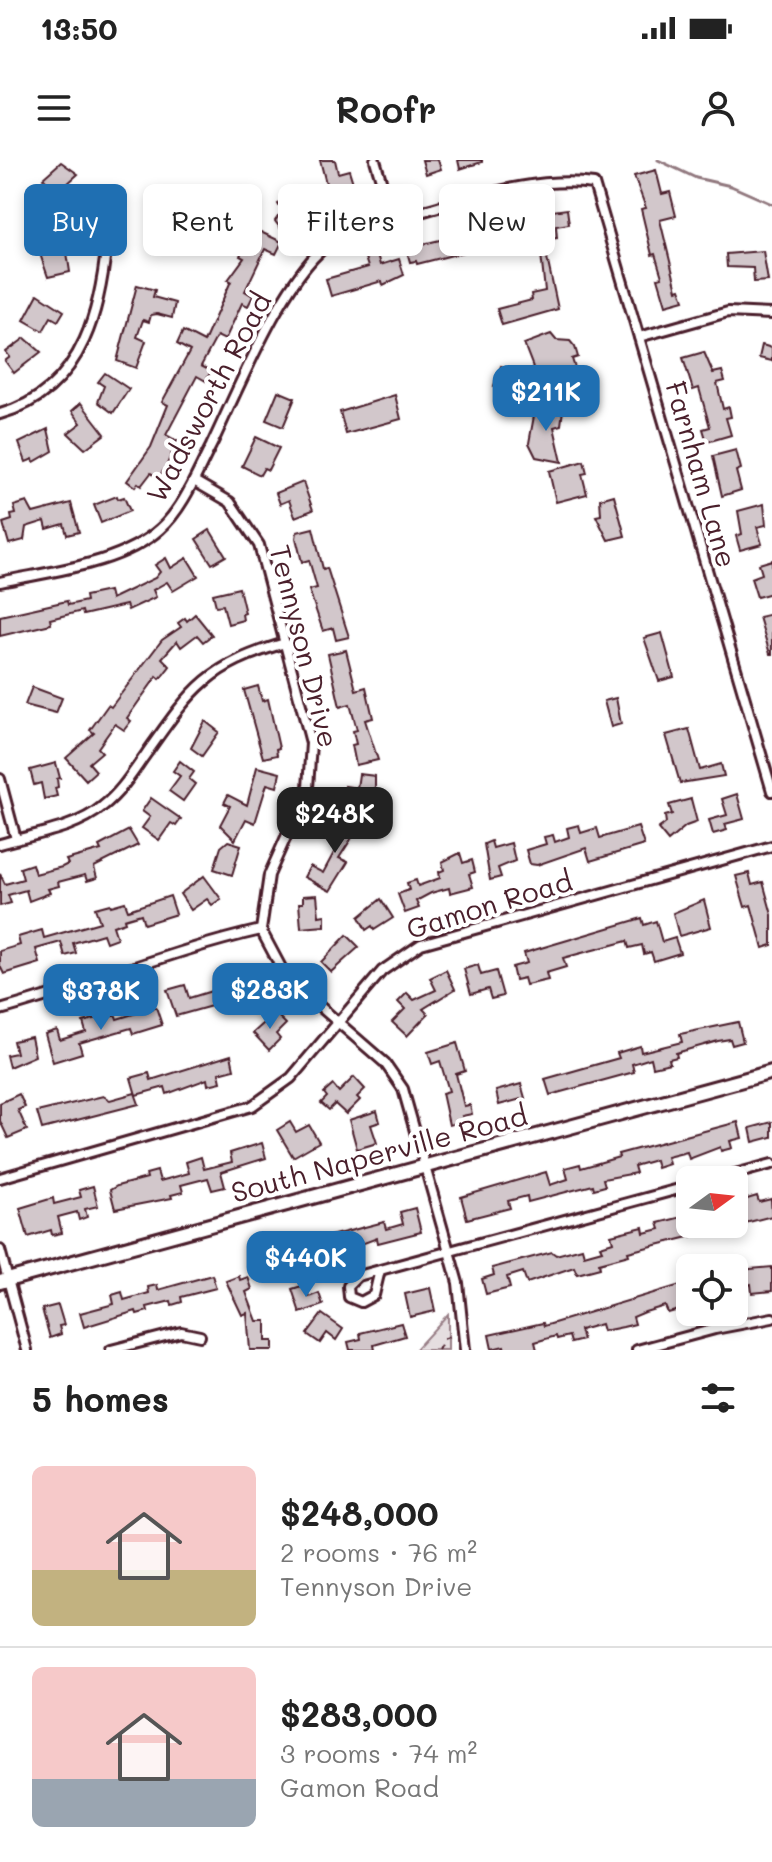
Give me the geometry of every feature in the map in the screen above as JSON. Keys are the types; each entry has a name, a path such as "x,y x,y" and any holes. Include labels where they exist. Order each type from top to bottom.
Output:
{"main road":[{"name":"South Naperville Road","path":"4,1281 772,1072"}],"street":[{"path":"375,160 382,184"},
{"name":"Wadsworth Road","path":"423,212 503,190 580,182"},
{"name":"Farnham Lane","path":"580,182 594,184 598,195 772,791"},
{"path":"0,414 23,406 47,392 76,360 100,299 105,256"},
{"name":"Wadsworth Road","path":"0,582 91,562 150,537 163,527 194,481 296,275 317,256"},
{"path":"639,337 728,312 772,314"},
{"name":"Tennyson Drive","path":"194,481 230,502 259,545 309,734 312,771 303,804 269,875 261,930"},
{"path":"0,844 71,823 103,806 126,782 198,685 230,662 285,643"},
{"path":"0,779 16,839"},
{"name":"Gamon Road","path":"0,1178 252,1106 291,1078 392,962 430,940 772,846"},
{"path":"0,1010 67,992 189,948 261,930 286,977 385,1063 399,1082 426,1165 461,1296 461,1331 465,1350"},
{"path":"748,1171 772,1164"},
{"path":"380,1270 374,1295 361,1302 349,1297 348,1286 352,1280 380,1270 676,1190"},
{"path":"0,1250 4,1281 27,1350"},
{"path":"637,1350 715,1329 772,1318"},
{"path":"111,1350 181,1332 200,1336"}],"path":[{"path":"438,1350 444,1339 461,1331"}],"shaded area":[{"path":"448,1314 448,1350 415,1350"}],"building":[{"path":"320,160 335,160 338,173 349,170 353,184 326,184"},
{"path":"422,160 438,160 441,169 426,174"},
{"path":"458,160 482,160 482,162 460,169"},
{"path":"61,162 78,174 67,184 49,184 43,178"},
{"path":"656,170 662,194 670,192 676,216 660,220 677,290 680,289 684,300 666,305 658,278 662,277 655,254 652,255 641,209 646,208 634,176"},
{"path":"567,209 569,224 556,226 555,238 555,211"},
{"path":"262,233 278,240 276,254 265,249 262,255"},
{"path":"439,240 439,256 449,256 417,264 416,261 410,262 408,256 423,256 423,244"},
{"path":"763,251 768,281 754,282 753,268 727,267 726,254"},
{"path":"41,256 68,256 70,272 48,277"},
{"path":"240,256 262,256 245,291 253,296 248,306 242,303 225,340 217,336 201,366 211,371 206,381 197,376 166,435 177,441 166,467 158,478 151,473 141,486 138,483 135,487 127,481 151,447 168,405 162,402 190,351 177,344 183,331 204,342 231,281 228,280 244,258"},
{"path":"378,256 380,265 399,259 404,275 383,285 382,281 331,296 326,279 368,267 365,258"},
{"path":"541,256 547,256 558,309 502,325 497,309 532,300 531,294 545,291"},
{"path":"137,285 155,290 153,297 175,303 172,318 157,314 151,315 149,322 143,320 137,337 146,341 136,368 117,361"},
{"path":"38,294 64,311 58,321 51,317 43,331 24,320"},
{"path":"551,334 556,340 570,341 575,347 578,357 572,359 576,371 536,386 531,371 534,370 524,344"},
{"path":"25,338 41,352 14,373 5,361 10,357 6,352"},
{"path":"762,345 772,348 772,361 759,358"},
{"path":"704,352 713,373 722,371 725,381 717,383 723,409 729,407 731,417 726,418 731,435 707,442 703,429 710,427 699,388 693,390 683,358"},
{"path":"501,366 530,376 517,381 514,389 494,386"},
{"path":"105,373 129,389 113,413 98,402 104,386 98,382"},
{"path":"278,391 295,398 283,427 266,420"},
{"path":"395,395 401,419 346,434 340,412"},
{"path":"81,403 105,434 85,449 68,433 81,423 72,411"},
{"path":"536,405 563,410 561,425 554,427 562,462 536,457 529,443"},
{"path":"48,429 53,451 34,462 33,459 26,462 19,443"},
{"path":"256,437 279,448 268,470 264,468 260,475 242,466"},
{"path":"736,450 741,469 736,471 741,490 722,496 713,456"},
{"path":"584,461 587,473 582,474 587,494 556,502 549,471"},
{"path":"303,482 313,510 295,517 289,500 280,504 276,493"},
{"path":"614,495 625,536 608,540 596,516 601,515 600,499"},
{"path":"117,496 118,499 124,497 130,511 101,523 94,505"},
{"path":"27,502 33,513 71,503 79,532 67,535 64,524 47,529 45,521 26,527 24,540 9,544 3,523 12,520 11,515 16,514 14,506"},
{"path":"764,504 766,525 757,527 762,544 740,550 736,536 742,534 738,511"},
{"path":"313,528 323,569 327,568 349,637 336,640 333,628 323,631 309,590 317,588 309,560 302,562 296,538 297,532"},
{"path":"210,530 226,556 212,564 196,539"},
{"path":"166,558 171,568 187,558 198,576 173,591 167,582 153,590 156,597 128,610 126,605 83,615 82,611 50,619 51,624 0,636 0,616 67,601 68,605 86,601 85,596 109,591 111,599 155,578 160,572 155,565"},
{"path":"772,560 772,593 757,597 751,578 762,574 759,564"},
{"path":"239,588 245,613 242,614 243,620 228,624 223,605 216,606 213,594"},
{"path":"195,614 212,635 203,642 197,635 181,647 177,641 162,658 170,666 160,679 157,676 127,718 131,721 124,730 115,724 98,748 102,752 89,763 96,771 86,780 66,758 94,733 90,730 108,705 111,707 162,640 181,627 178,623 185,618 187,621"},
{"path":"772,614 772,654 770,654 759,617"},
{"path":"662,633 674,677 659,681 644,638"},
{"path":"346,650 356,690 366,687 373,718 365,720 378,760 356,765 352,745 356,744 353,731 357,730 350,704 340,707 328,654"},
{"path":"258,686 262,701 268,699 279,748 276,749 277,755 263,758 244,690"},
{"path":"32,687 62,698 56,713 25,705"},
{"path":"616,698 621,724 611,727 604,701"},
{"path":"205,721 219,732 202,756 191,748"},
{"path":"689,729 700,770 721,764 724,776 680,783 666,735"},
{"path":"180,761 194,772 189,779 195,784 183,801 169,791 180,776 173,771"},
{"path":"56,763 60,778 55,788 57,796 44,799 41,783 34,785 30,770"},
{"path":"257,767 280,773 277,787 267,784 255,823 246,819 235,840 220,825 230,806 224,803 228,795 247,805"},
{"path":"359,774 375,776 375,803 369,802 368,806 343,803 345,786 357,788"},
{"path":"737,794 744,819 725,824 727,830 713,834 709,820 727,815 722,799"},
{"path":"151,798 181,819 176,826 171,823 159,840 142,828 150,817 142,811"},
{"path":"691,799 697,822 686,826 668,841 658,829 666,823 665,816 672,814 669,805"},
{"path":"344,815 360,825 339,858 348,862 330,891 304,877 310,866 323,873 337,847 327,841"},
{"path":"579,825 581,833 597,828 600,838 638,827 644,845 590,861 586,848 537,865 530,864 526,850 546,844 544,837 553,835 555,842 569,837 567,828"},
{"path":"129,830 138,845 94,867 97,878 87,881 85,875 58,882 59,886 48,889 50,893 29,901 26,890 8,895 11,903 0,906 0,874 5,884 23,879 20,868 32,864 35,874 62,867 68,864 66,860 101,850 99,846"},
{"path":"228,841 241,845 232,875 214,869 221,847"},
{"path":"491,841 493,848 511,843 515,861 498,868 501,877 490,880 484,844"},
{"path":"460,853 463,863 472,860 475,872 469,874 473,887 450,893 449,888 431,893 416,901 419,908 405,913 398,894 409,890 407,883 416,880 418,886 440,878 439,872 444,870 442,862"},
{"path":"749,873 752,885 763,882 772,915 772,945 763,948 751,905 745,907 736,876"},
{"path":"204,876 221,899 212,905 207,899 191,910 180,894"},
{"path":"317,895 319,916 325,915 325,926 301,928 299,903 303,903 303,896"},
{"path":"170,896 176,914 144,924 141,914 124,919 125,922 113,926 117,938 106,942 103,934 73,943 76,953 65,956 61,942 36,949 40,963 4,974 0,966 0,951 20,945 18,937 42,930 44,938 100,922 95,908 125,902 128,910"},
{"path":"381,899 393,918 374,930 372,926 366,930 359,917"},
{"path":"704,900 711,927 679,936 673,913"},
{"path":"642,918 644,925 656,921 662,942 675,938 680,953 654,961 651,952 644,954 642,945 629,948 627,941 563,958 566,967 546,973 548,980 526,985 524,978 515,980 512,967 527,963 524,953"},
{"path":"347,935 359,947 331,972 321,962"},
{"path":"478,965 481,975 496,971 503,996 491,999 488,989 471,994 464,969"},
{"path":"446,970 455,989 423,1009 428,1014 407,1036 392,1022 405,1009 398,1002 407,993 414,1000 436,990 430,978"},
{"path":"226,972 229,983 249,977 254,994 176,1016 167,990 185,985 189,998 218,989 214,975"},
{"path":"156,1007 162,1025 133,1034 131,1028 79,1043 82,1053 53,1062 45,1034 57,1030 60,1040 86,1032 83,1022 105,1016 116,1016 117,1019"},
{"path":"275,1013 286,1024 276,1034 280,1039 269,1050 253,1033"},
{"path":"738,1022 743,1042 732,1045 730,1039 718,1041 676,1053 677,1057 669,1059 670,1063 653,1067 651,1058 632,1064 634,1072 550,1095 545,1079 619,1058 617,1053 640,1046 641,1052 682,1042 680,1034"},
{"path":"31,1037 35,1056 9,1067 6,1055 16,1053 13,1041"},
{"path":"457,1043 465,1071 456,1074 464,1106 470,1105 472,1114 462,1116 464,1121 449,1125 442,1093 449,1091 440,1061 432,1064 428,1052"},
{"path":"231,1055 234,1069 219,1073 221,1082 208,1085 207,1079 167,1094 165,1087 136,1095 131,1078 149,1073 151,1080"},
{"path":"354,1077 365,1089 357,1097 360,1100 346,1114 335,1104 329,1110 321,1103 327,1097 324,1093 333,1085 339,1092"},
{"path":"521,1084 525,1098 499,1105 496,1091"},
{"path":"135,1093 139,1104 42,1129 37,1112 103,1096 110,1100"},
{"path":"19,1094 25,1107 18,1110 27,1130 8,1138 0,1121 0,1103"},
{"path":"377,1111 380,1122 371,1125 377,1143 357,1149 349,1120"},
{"path":"290,1122 296,1132 309,1125 319,1142 293,1157 277,1130"},
{"path":"738,1122 742,1138 730,1141 732,1148 721,1151 720,1147 689,1159 687,1152 667,1157 669,1164 657,1168 655,1160 634,1166 636,1173 603,1179 605,1186 594,1189 593,1185 528,1202 527,1196 508,1201 510,1208 467,1219 461,1197 546,1172 550,1185 568,1179 565,1168 580,1164 581,1168 619,1157 618,1154"},
{"path":"772,1122 772,1137 753,1142 750,1128"},
{"path":"262,1143 266,1158 221,1172 225,1187 212,1190 208,1178 181,1185 183,1192 171,1195 172,1198 115,1209 110,1190 117,1186 147,1178 146,1174 157,1171 160,1181 189,1173 186,1162 201,1157 204,1169 232,1162 230,1153"},
{"path":"93,1186 98,1206 85,1209 87,1217 79,1220 77,1212 58,1217 62,1233 52,1235 51,1230 28,1237 20,1208 53,1198 54,1204 81,1197 79,1190"},
{"path":"757,1196 759,1202 771,1199 772,1216 748,1222 748,1199"},
{"path":"415,1208 421,1232 378,1243 377,1238 343,1251 340,1240 334,1250 330,1236 384,1222 386,1229 403,1224 400,1212"},
{"path":"676,1218 676,1238 685,1238 628,1252 629,1255 599,1263 600,1268 577,1274 574,1267 527,1283 523,1272 507,1277 510,1288 486,1294 482,1279 494,1275 492,1268 552,1252 556,1255 582,1248 584,1255 602,1250 600,1246 613,1242 611,1235 643,1227 644,1233 660,1229 658,1223"},
{"path":"315,1247 331,1256 319,1278 299,1267"},
{"path":"772,1267 772,1291 752,1293 751,1284 748,1285 750,1269"},
{"path":"212,1275 216,1288 181,1297 182,1302 172,1305 171,1301 147,1307 148,1311 137,1314 136,1311 84,1327 80,1313 114,1304 112,1295 122,1292 124,1300 149,1293 148,1287 157,1285 158,1290"},
{"path":"239,1276 240,1280 248,1277 252,1289 246,1292 257,1321 266,1321 266,1341 273,1341 273,1350 250,1350 247,1313 242,1315 226,1281"},
{"path":"305,1285 309,1297 319,1293 323,1305 300,1313 292,1289"},
{"path":"676,1286 676,1311 668,1313 665,1306 633,1317 635,1324 603,1331 601,1324 580,1330 583,1340 571,1343 569,1336 557,1339 556,1336 535,1342 537,1350 505,1350 504,1346 492,1349 489,1335 543,1323 544,1326"},
{"path":"430,1288 435,1311 410,1317 405,1294"},
{"path":"58,1305 64,1325 59,1326 61,1334 50,1338 42,1309"},
{"path":"322,1314 343,1329 336,1340 327,1333 320,1343 307,1334"},
{"path":"401,1323 405,1336 374,1345 375,1350 350,1350 348,1342 361,1339 360,1333"}],"waterway":[{"path":"658,160 696,178 731,186 772,204"}]}
